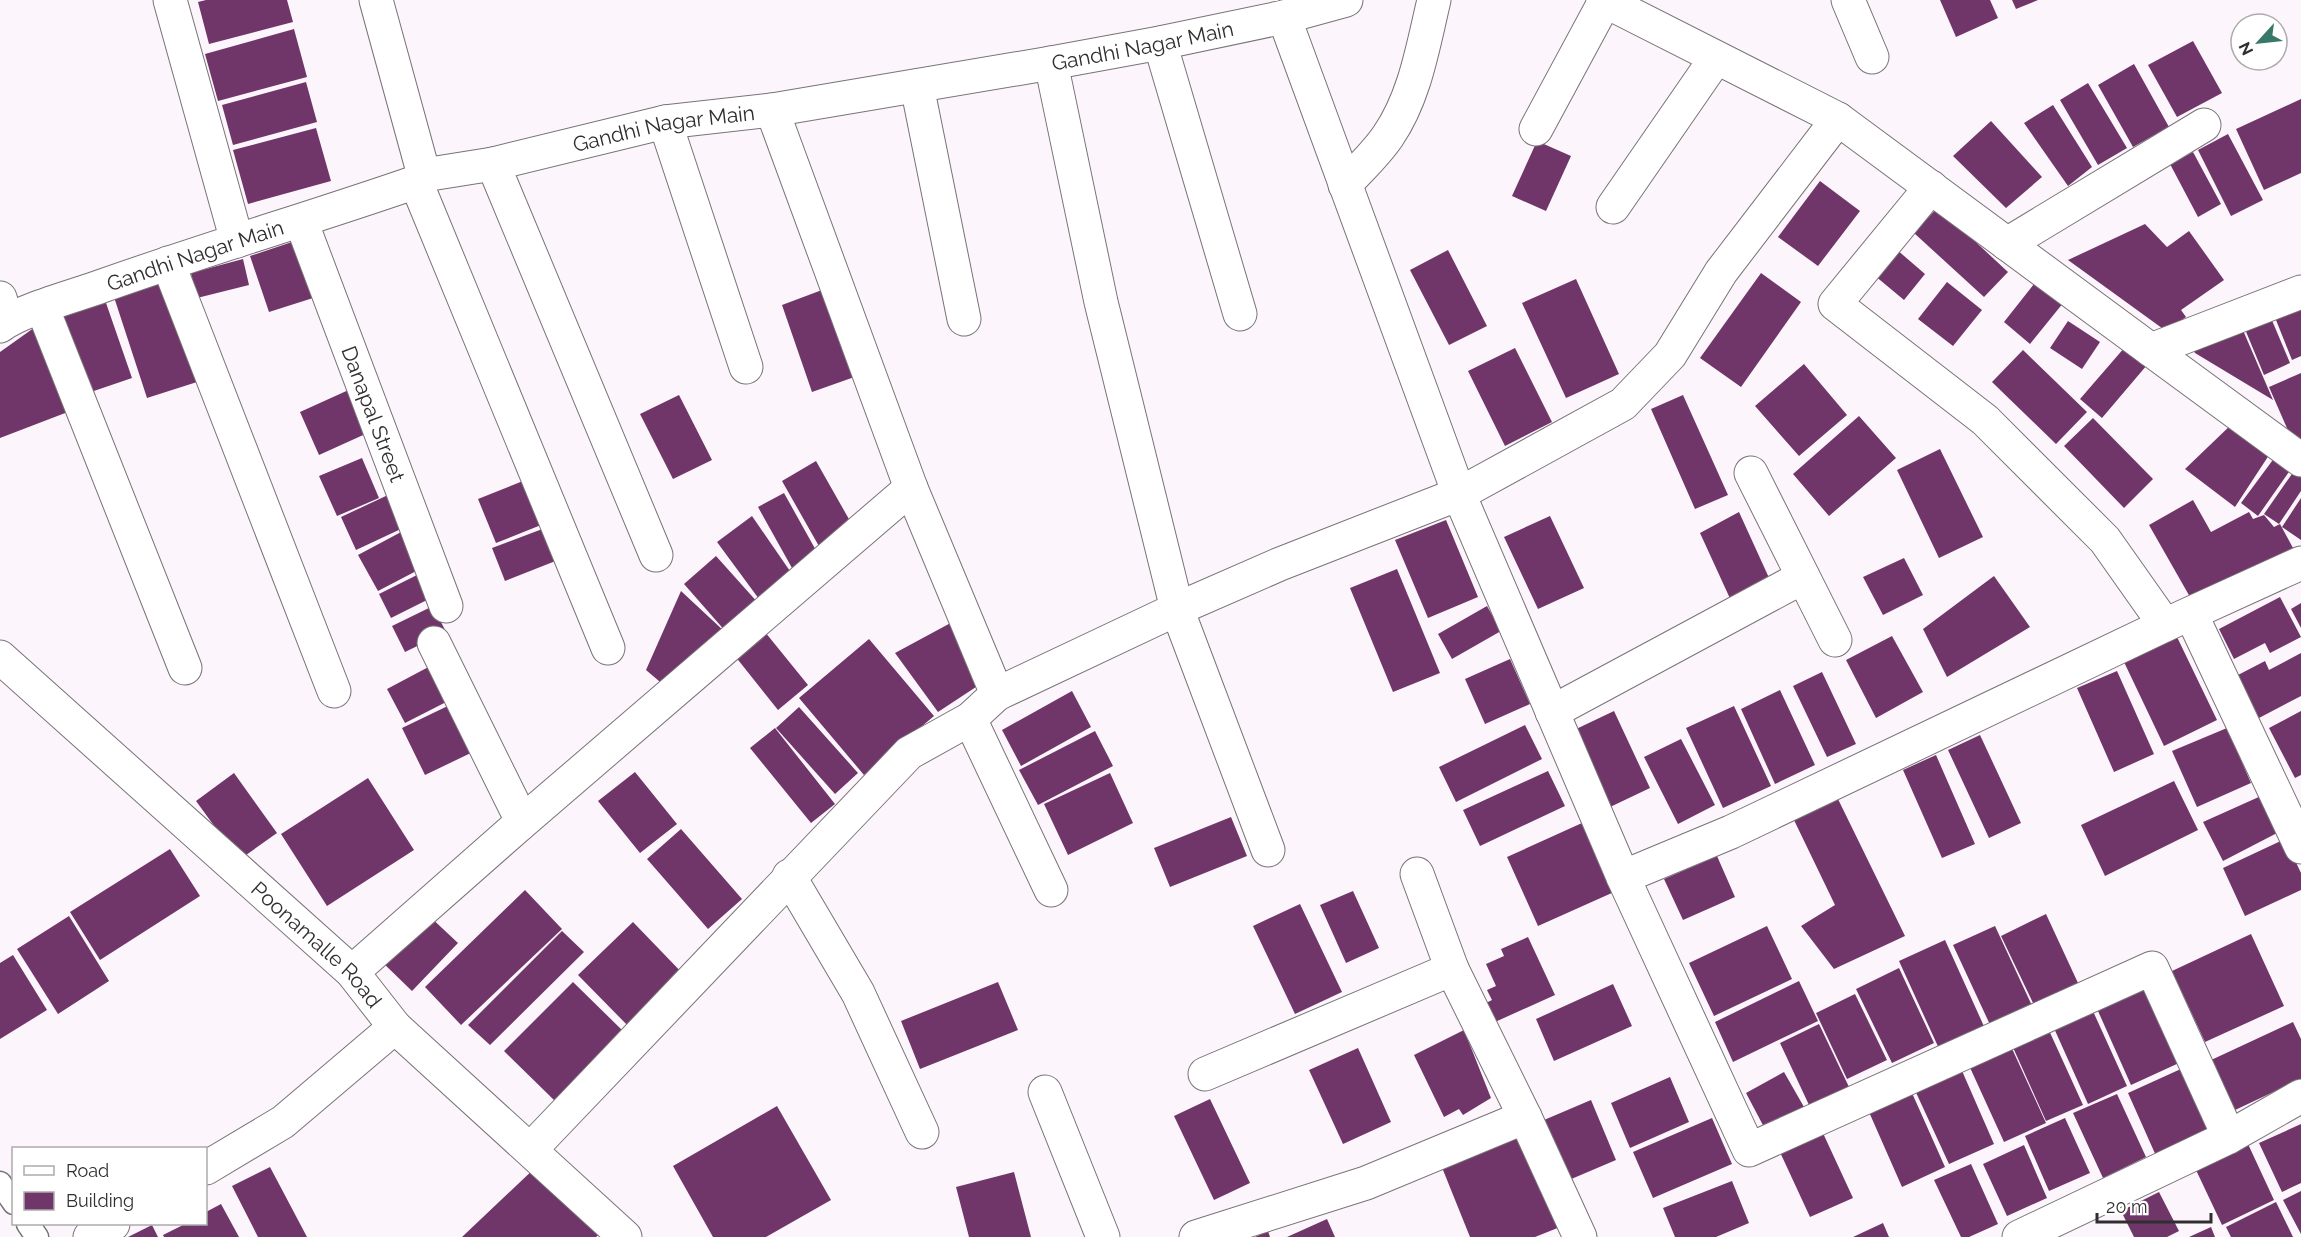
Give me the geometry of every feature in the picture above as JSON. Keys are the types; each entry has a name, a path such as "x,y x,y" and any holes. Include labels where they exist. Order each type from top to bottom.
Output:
{"street":[{"path":"170,0 237,241"},
{"path":"376,0 420,178 608,648"},
{"name":"Gandhi Nagar Main","path":"2,315 42,307 168,263 301,221 420,178 493,164 665,122 772,110 1051,63 1284,17 1346,0"},
{"path":"1345,185 1388,136 1408,98 1434,0"},
{"path":"1848,0 1872,57"},
{"path":"1536,129 1604,1 1838,119 2301,460"},
{"path":"1284,17 1458,494 1623,877 1749,1150 2152,968 2229,1137"},
{"path":"1161,43 1239,314"},
{"path":"1613,207 1716,58"},
{"path":"1051,63 1101,302 1177,609 1268,850"},
{"path":"917,86 964,319"},
{"path":"772,110 911,488 997,694"},
{"path":"531,1149 789,876 909,753 970,719 997,694 1177,609 1280,564 1458,494 1623,404 1670,355 1721,272 1838,119"},
{"path":"665,122 746,367"},
{"path":"2007,244 2204,125"},
{"path":"493,164 656,555"},
{"path":"1930,187 1835,304 1985,420 2105,540 2178,620 2301,847"},
{"name":"Danapal Street","path":"301,221 446,606"},
{"path":"168,263 334,691"},
{"path":"2151,350 2301,291"},
{"path":"42,307 185,668"},
{"path":"1751,473 1835,640"},
{"path":"352,972 520,824 911,488"},
{"path":"1623,877 1731,832 2301,563"},
{"path":"1552,712 1803,577"},
{"path":"434,642 522,821 520,824"},
{"name":"Poonamalle Road","path":"0,657 352,972 395,1027 531,1149 624,1237"},
{"path":"970,719 1051,890"},
{"path":"1417,874 1452,969 1525,1117 1580,1237"},
{"path":"789,876 858,993 922,1132"},
{"path":"1205,1074 1452,969"},
{"path":"207,1167 283,1122 395,1027"},
{"path":"1045,1092 1103,1237"},
{"path":"2019,1237 2229,1137 2301,1096"},
{"path":"1196,1237 1366,1183 1525,1117"},
{"path":"90,1237 110,1225"}],"lane":[{"path":"0,1183 12,1200"}],"building":[{"path":"206,0 287,0 293,22 209,44 198,2"},
{"path":"1940,0 1990,0 1998,18 1956,37"},
{"path":"2012,0 2038,0 2016,9"},
{"path":"294,29 307,77 218,101 205,54"},
{"path":"2193,41 2222,93 2177,117 2148,65"},
{"path":"2134,64 2169,127 2133,147 2098,85"},
{"path":"306,82 317,122 233,145 222,105"},
{"path":"2088,83 2127,148 2098,165 2060,100"},
{"path":"2301,99 2301,173 2264,190 2236,129"},
{"path":"2053,105 2092,167 2068,186 2024,123"},
{"path":"1991,121 2042,177 2006,208 1953,156"},
{"path":"316,128 331,181 248,204 233,150"},
{"path":"2228,134 2263,200 2231,216 2198,150"},
{"path":"1537,141 1571,156 1546,211 1512,196"},
{"path":"2193,152 2221,204 2198,217 2170,164"},
{"path":"1820,181 1860,211 1818,266 1778,237"},
{"path":"1938,207 2008,272 1984,297 1914,233"},
{"path":"2145,224 2167,247 2189,231 2224,280 2181,310 2186,317 2166,331 2068,260"},
{"path":"295,241 313,298 269,312 250,256"},
{"path":"1896,249 1925,274 1904,300 1874,275"},
{"path":"1448,250 1487,326 1449,345 1410,270"},
{"path":"243,259 249,285 197,298 191,273"},
{"path":"1761,273 1801,302 1741,387 1700,358"},
{"path":"2041,275 2068,297 2030,344 2004,322"},
{"path":"1576,279 1619,374 1566,398 1522,303"},
{"path":"163,280 197,382 147,398 114,297"},
{"path":"1947,282 1982,310 1953,346 1918,319"},
{"path":"830,287 860,375 812,392 782,305"},
{"path":"2301,298 2301,356 2292,360 2272,310"},
{"path":"105,300 132,378 88,393 61,315"},
{"path":"2268,311 2290,363 2264,375 2242,322"},
{"path":"2068,321 2100,342 2082,369 2050,348"},
{"path":"2239,321 2273,400 2195,353 2189,342"},
{"path":"38,325 73,410 0,438 0,352"},
{"path":"2125,347 2147,365 2102,418 2080,399"},
{"path":"1515,348 1552,422 1505,446 1468,371"},
{"path":"2023,350 2087,412 2056,444 1992,382"},
{"path":"1804,364 1847,415 1799,456 1755,406"},
{"path":"2301,373 2301,439 2293,442 2269,387"},
{"path":"353,388 372,431 319,455 300,412"},
{"path":"679,395 712,460 673,479 640,414"},
{"path":"1683,395 1728,495 1695,509 1651,409"},
{"path":"1859,416 1896,458 1829,516 1793,474"},
{"path":"2093,418 2153,479 2124,508 2064,446"},
{"path":"2234,422 2273,449 2235,507 2185,469"},
{"path":"1940,449 1983,537 1939,558 1897,470"},
{"path":"2275,457 2291,469 2258,516 2241,503"},
{"path":"362,458 379,498 337,516 319,476"},
{"path":"816,461 854,528 820,548 782,481"},
{"path":"2294,471 2301,477 2301,491 2279,524 2264,514"},
{"path":"528,479 546,523 496,543 478,499"},
{"path":"784,493 818,554 792,568 758,507"},
{"path":"388,495 403,528 356,550 341,517"},
{"path":"2301,498 2301,540 2282,527"},
{"path":"2193,500 2211,532 2249,512 2253,519 2264,515 2274,527 2280,524 2293,548 2190,597 2149,525"},
{"path":"1739,512 1770,580 1733,605 1700,533"},
{"path":"752,516 792,574 759,599 717,542"},
{"path":"1550,516 1584,588 1538,609 1504,537"},
{"path":"1446,520 1478,597 1428,618 1395,540"},
{"path":"545,528 558,560 505,581 492,548"},
{"path":"403,531 422,568 378,591 358,555"},
{"path":"716,556 759,604 727,633 684,584"},
{"path":"1904,558 1923,595 1883,615 1863,577"},
{"path":"1397,569 1440,673 1393,692 1350,588"},
{"path":"419,574 431,598 391,618 379,594"},
{"path":"1994,576 2030,627 1947,677 1923,629"},
{"path":"681,591 725,632 666,687 646,670"},
{"path":"2280,597 2301,637 2270,653 2265,643 2234,659 2219,629"},
{"path":"2301,603 2301,628 2291,609"},
{"path":"433,606 446,632 405,652 392,626"},
{"path":"1487,606 1501,631 1452,659 1438,634"},
{"path":"958,619 982,683 938,712 895,653"},
{"path":"765,632 808,685 778,710 735,656"},
{"path":"1892,636 1923,692 1876,718 1846,660"},
{"path":"2177,637 2217,720 2164,746 2124,662"},
{"path":"869,639 934,716 864,775 799,698"},
{"path":"2301,653 2301,696 2259,718 2238,675 2265,661 2269,670"},
{"path":"1510,659 1530,704 1485,724 1465,679"},
{"path":"436,663 454,698 405,723 387,689"},
{"path":"2117,671 2154,754 2114,772 2077,688"},
{"path":"1822,672 1856,744 1827,757 1793,686"},
{"path":"1780,690 1815,765 1775,784 1741,709"},
{"path":"1072,691 1091,727 1021,766 1002,730"},
{"path":"454,703 477,750 425,775 402,728"},
{"path":"1734,706 1771,786 1723,808 1686,728"},
{"path":"799,707 858,773 835,794 776,728"},
{"path":"1614,711 1650,788 1608,808 1572,731"},
{"path":"2301,711 2301,775 2295,778 2269,728"},
{"path":"1525,725 1542,759 1456,802 1439,767"},
{"path":"775,728 835,804 811,823 750,748"},
{"path":"2227,728 2251,783 2197,807 2172,751"},
{"path":"1095,731 1113,766 1038,805 1019,770"},
{"path":"1980,735 2021,823 1989,838 1948,750"},
{"path":"1681,739 1715,805 1678,824 1644,757"},
{"path":"1936,755 1975,844 1942,858 1903,770"},
{"path":"1548,771 1565,806 1480,846 1463,810"},
{"path":"635,772 677,824 640,853 598,801"},
{"path":"234,773 277,833 239,860 196,801"},
{"path":"1110,773 1133,823 1068,855 1044,804"},
{"path":"368,778 414,850 327,906 281,834"},
{"path":"2174,781 2198,830 2105,876 2081,825"},
{"path":"2261,796 2279,832 2223,861 2203,822"},
{"path":"1837,797 1905,936 1834,969 1801,926 1835,905 1793,818"},
{"path":"1231,817 1247,856 1170,887 1154,848"},
{"path":"1582,823 1614,892 1538,926 1507,857"},
{"path":"681,829 742,899 708,929 647,859"},
{"path":"2285,839 2301,873 2301,890 2245,916 2223,868"},
{"path":"170,849 200,896 100,960 70,912"},
{"path":"1717,856 1735,897 1683,920 1664,879"},
{"path":"525,890 562,929 461,1025 425,987"},
{"path":"1353,891 1379,948 1346,963 1320,905"},
{"path":"1300,904 1342,992 1295,1014 1253,926"},
{"path":"426,913 458,943 412,991 380,960"},
{"path":"2046,914 2078,983 2034,1005 2001,936"},
{"path":"69,916 109,981 58,1014 17,949"},
{"path":"633,922 687,978 633,1031 578,975"},
{"path":"1767,926 1792,979 1714,1016 1689,963"},
{"path":"1995,926 2034,1010 1992,1029 1953,945"},
{"path":"562,931 584,952 490,1045 468,1025"},
{"path":"2251,934 2284,1006 2205,1042 2172,971"},
{"path":"1528,937 1555,995 1495,1022 1486,1003 1492,1000 1487,990 1496,986 1486,964 1504,956 1501,949"},
{"path":"1945,940 1987,1033 1941,1053 1899,961"},
{"path":"13,955 47,1010 0,1039 0,963"},
{"path":"1899,968 1934,1043 1892,1063 1856,989"},
{"path":"1799,981 1818,1021 1733,1062 1715,1022"},
{"path":"573,982 623,1031 554,1100 504,1051"},
{"path":"998,982 1018,1030 920,1069 901,1021"},
{"path":"1613,984 1632,1026 1554,1061 1536,1019"},
{"path":"2146,989 2179,1063 2131,1085 2098,1011"},
{"path":"1855,994 1887,1060 1847,1079 1816,1013"},
{"path":"2092,1009 2127,1086 2088,1104 2053,1026"},
{"path":"2293,1022 2301,1039 2301,1079 2233,1111 2209,1061"},
{"path":"1819,1024 1849,1087 1809,1105 1780,1043"},
{"path":"2047,1026 2083,1105 2046,1121 2011,1043"},
{"path":"1464,1030 1491,1098 1463,1115 1459,1109 1444,1117 1414,1055"},
{"path":"2009,1042 2046,1123 2004,1142 1967,1061"},
{"path":"1358,1048 1391,1122 1343,1144 1309,1070"},
{"path":"1959,1064 1994,1144 1949,1164 1913,1086"},
{"path":"2183,1068 2212,1132 2157,1158 2128,1093"},
{"path":"1784,1072 1804,1107 1765,1129 1746,1093"},
{"path":"1670,1077 1689,1122 1630,1148 1611,1103"},
{"path":"1912,1093 1945,1167 1902,1187 1869,1112"},
{"path":"2117,1094 2146,1157 2103,1178 2073,1113"},
{"path":"1210,1099 1250,1183 1214,1200 1174,1116"},
{"path":"1591,1100 1616,1160 1569,1180 1544,1120"},
{"path":"777,1106 831,1200 766,1237 713,1237 673,1166"},
{"path":"1712,1118 1732,1164 1653,1198 1633,1152"},
{"path":"2065,1118 2090,1173 2049,1191 2025,1136"},
{"path":"2301,1124 2301,1183 2282,1192 2259,1143"},
{"path":"1526,1130 1565,1225 1535,1237 1470,1237 1441,1165"},
{"path":"1822,1131 1853,1198 1810,1217 1779,1150"},
{"path":"2248,1144 2274,1200 2222,1225 2196,1170"},
{"path":"2024,1145 2047,1198 2007,1216 1983,1164"},
{"path":"1971,1164 1998,1224 1969,1237 1961,1237 1934,1180"},
{"path":"537,1166 600,1234 596,1237 462,1237"},
{"path":"270,1167 307,1237 258,1237 232,1186"},
{"path":"1014,1172 1031,1237 969,1237 956,1187"},
{"path":"1732,1181 1749,1223 1716,1237 1675,1237 1663,1208"},
{"path":"2301,1191 2301,1234 2283,1200"},
{"path":"2159,1192 2179,1231 2167,1237 2134,1237 2121,1211"},
{"path":"2276,1202 2293,1237 2231,1237 2226,1227"},
{"path":"221,1204 239,1237 164,1237 163,1235 183,1225 207,1225 207,1211"},
{"path":"1327,1219 1335,1237 1287,1237"},
{"path":"1883,1223 1889,1237 1853,1237"},
{"path":"152,1225 158,1237 128,1237"},
{"path":"2211,1227 2215,1237 2189,1237"},
{"path":"1268,1231 1270,1237 1255,1237"}]}
